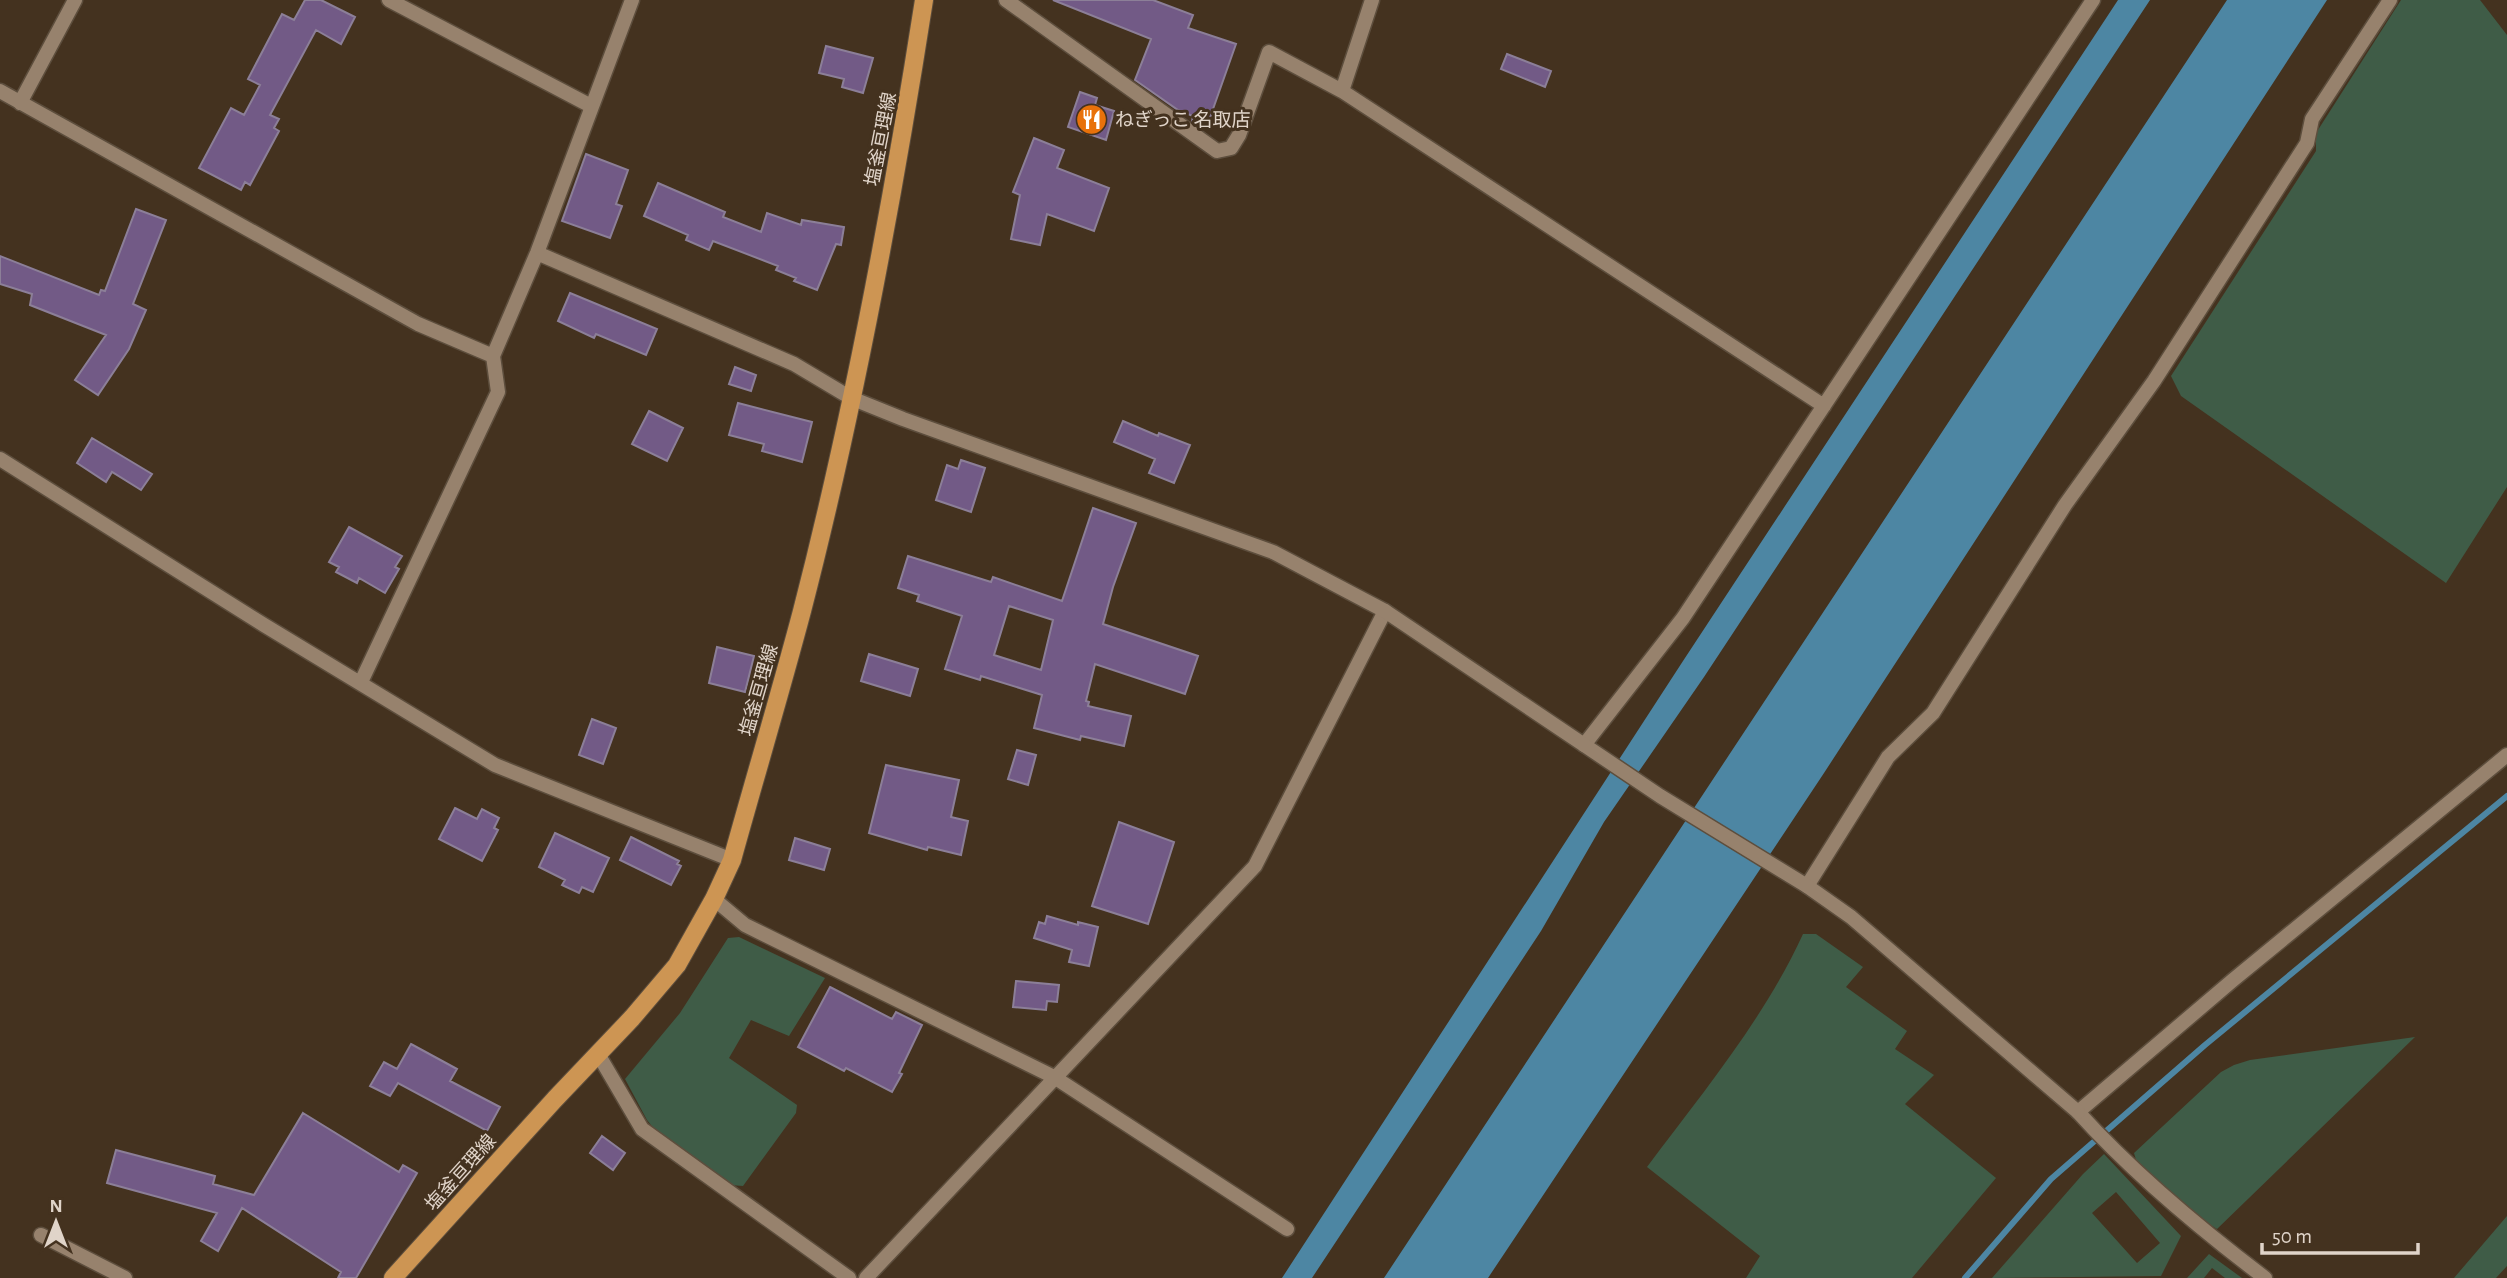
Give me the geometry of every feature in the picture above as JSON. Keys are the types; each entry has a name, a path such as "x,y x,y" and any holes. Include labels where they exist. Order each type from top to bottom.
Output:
{"main road":[{"name":"塩釜亘理線","path":"393,1278 632,1018 677,965 714,900 732,860 802,610 851,398 906,114 924,0"}],"street":[{"path":"20,103 75,0"},
{"path":"389,0 591,106"},
{"path":"361,682 498,392 493,356 537,253 632,0"},
{"path":"1006,0 1217,151 1231,148 1240,135 1269,52 1342,91 1824,406"},
{"path":"1342,91 1372,0"},
{"path":"1587,748 1683,618 2093,0"},
{"path":"1807,886 1888,757 1933,713 2065,505 2154,380 2307,143 2312,119 2390,0"},
{"path":"0,91 418,324 493,356"},
{"path":"537,253 793,364 851,398 1273,552 1385,611 1587,748 1807,886 1851,918 2082,1117 2214,1240 2265,1278"},
{"path":"0,459 264,625 495,765 732,860"},
{"path":"866,1278 1255,866 1385,611"},
{"path":"2082,1117 2233,980 2507,755"},
{"path":"714,900 744,925 1054,1077 1287,1229"},
{"path":"598,1054 642,1129 849,1278"},
{"path":"41,1235 125,1278"}],"green space":[{"path":"2401,0 2480,0 2507,35 2507,487 2446,583 2181,396 2171,376 2316,151 2316,133"},
{"path":"1803,934 1816,934 1863,967 1846,987 1907,1031 1895,1049 1934,1075 1905,1104 1996,1178 1912,1278 1746,1278 1760,1256 1647,1167 1751,1025 1770,996"},
{"path":"739,937 825,978 789,1036 751,1020 729,1058 797,1105 796,1113 743,1186 730,1185 659,1135 647,1120 625,1079 680,1013 728,938"},
{"path":"2415,1037 2217,1229 2197,1217 2136,1160 2134,1153 2221,1072 2234,1065 2250,1060"},
{"path":"2104,1154 2181,1236 2161,1276 1992,1278 2083,1174","holes":["2116,1192 2160,1243 2137,1263 2092,1213"]},
{"path":"2507,1216 2507,1266 2496,1278 2454,1278"},
{"path":"2209,1254 2242,1278 2225,1278 2212,1268 2204,1278 2187,1278"}],"water":[{"path":"2118,0 2150,0 1704,677 1604,822 1541,931 1312,1278 1282,1278 1683,661"},
{"path":"2227,0 2327,0 1824,773 1488,1278 1384,1278"}],"building":[{"path":"305,0 321,0 355,17 341,44 316,30 270,115 279,119 274,128 279,131 250,185 245,182 241,190 199,168 231,108 244,115 260,85 248,79 282,14 294,20"},
{"path":"1053,0 1153,0 1193,15 1188,28 1236,44 1207,126 1192,121 1193,116 1178,110 1135,80 1151,39"},
{"path":"826,46 873,58 863,93 842,87 844,79 819,73"},
{"path":"1507,54 1551,71 1545,87 1501,69"},
{"path":"1080,92 1097,98 1095,105 1114,111 1106,140 1068,127"},
{"path":"1034,138 1064,150 1057,168 1109,188 1094,231 1047,214 1040,245 1011,239 1020,195 1013,192"},
{"path":"586,154 628,170 616,204 622,206 610,238 562,221"},
{"path":"658,183 725,212 723,217 761,232 767,213 801,225 802,220 844,227 841,245 836,244 817,290 776,270 778,266 713,241 709,250 686,240 688,235 644,216"},
{"path":"136,209 166,220 133,304 146,310 129,349 98,395 75,380 106,335 30,305 32,294 0,284 0,256 99,295 101,290 105,291"},
{"path":"570,293 657,329 646,355 596,334 594,338 558,321"},
{"path":"735,367 756,375 751,391 729,384"},
{"path":"738,403 812,422 802,462 762,451 764,444 729,435"},
{"path":"649,411 683,428 667,461 632,444"},
{"path":"1123,421 1158,436 1159,433 1190,445 1174,483 1149,473 1155,459 1114,442"},
{"path":"92,438 152,474 141,490 112,472 106,482 77,463"},
{"path":"961,460 985,468 971,512 936,500 947,465 958,469"},
{"path":"1093,508 1136,523 1103,624 1198,656 1185,694 1095,664 1086,701 1089,702 1088,706 1131,716 1124,746 1081,736 1080,740 1034,728 1042,695 981,676 980,680 945,669 962,616 917,601 919,595 898,588 908,556 991,582 993,577 1062,601","holes":["1009,606 1053,620 1041,670 994,655"]},
{"path":"349,527 402,556 395,567 399,569 385,593 359,578 357,583 336,572 339,567 329,562"},
{"path":"717,647 754,656 745,692 709,683"},
{"path":"869,654 918,669 910,696 861,681"},
{"path":"592,719 616,728 603,764 579,755"},
{"path":"1017,750 1036,755 1028,785 1008,779"},
{"path":"886,765 959,780 951,817 968,821 961,855 928,847 927,850 869,833"},
{"path":"455,808 477,819 482,809 499,818 494,828 498,830 482,861 439,839"},
{"path":"1119,822 1174,842 1148,924 1092,906"},
{"path":"555,833 609,858 593,892 582,887 579,893 562,885 565,880 539,867"},
{"path":"631,837 679,861 677,864 681,866 671,885 620,860"},
{"path":"795,838 830,849 824,870 789,860"},
{"path":"1047,916 1078,925 1078,922 1098,927 1089,966 1069,962 1072,950 1034,938 1039,922 1045,924"},
{"path":"1016,981 1059,985 1057,1002 1047,1001 1046,1010 1013,1007"},
{"path":"830,987 892,1019 896,1012 922,1025 892,1092 798,1047"},
{"path":"411,1044 457,1069 450,1081 500,1107 487,1131 398,1083 390,1096 370,1086 384,1062 397,1069"},
{"path":"303,1113 399,1172 403,1165 417,1173 356,1278 338,1278 341,1272 242,1208 218,1251 201,1241 217,1213 107,1183 116,1150 215,1176 213,1184 254,1195"},
{"path":"602,1136 625,1153 613,1170 590,1153"}],"waterway":[{"path":"1965,1278 2051,1179 2205,1045 2507,796"}],"place":[{"name":"ねぎっこ 名取店","path":"1092,119"}]}
